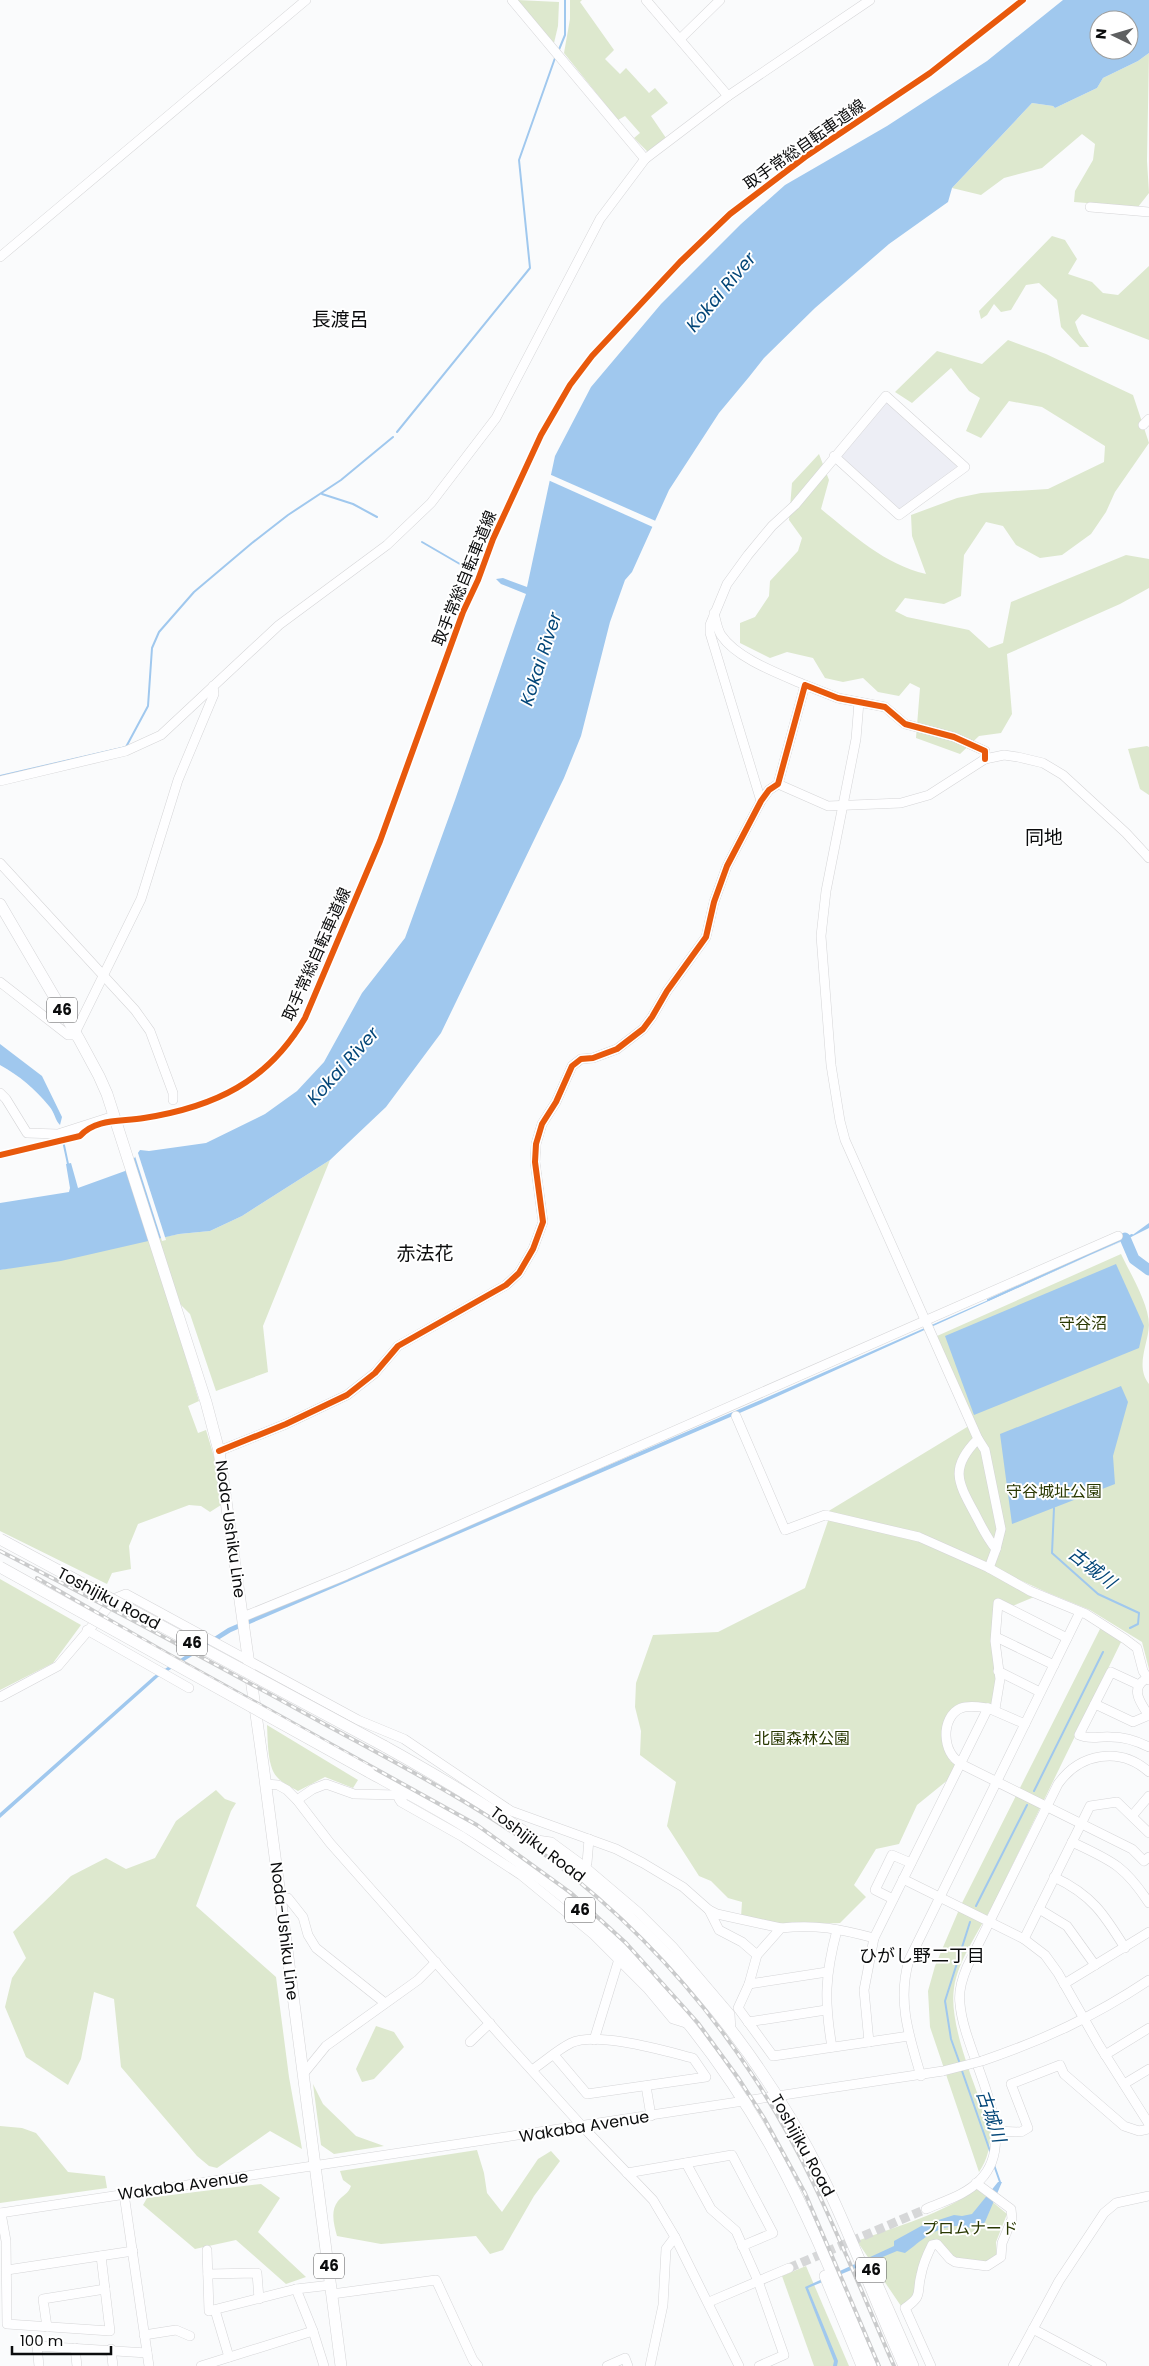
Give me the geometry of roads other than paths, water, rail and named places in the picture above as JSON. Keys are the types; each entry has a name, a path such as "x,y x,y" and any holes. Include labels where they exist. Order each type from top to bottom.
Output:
{"main road":[{"name":"Noda-Ushiku Line","path":"0,904 99,1076 115,1119 219,1451 244,1617 316,2166"},
{"name":"Toshijiku Road","path":"0,1539 384,1746 468,1794 536,1840 574,1869 647,1934 707,1999 777,2097 823,2178 904,2366"},
{"name":"Toshijiku Road","path":"0,1567 372,1774 399,1792 459,1823 519,1862 577,1907 630,1957 689,2024 743,2101 774,2152 815,2236 870,2366"},
{"name":"46","path":"316,2166 341,2366"},
{"name":"46","path":"823,2178 857,2240 914,2366"},
{"name":"46","path":"815,2236 816,2253 862,2366"}],"street":[{"path":"0,257 306,0"},
{"path":"512,0 646,158"},
{"path":"646,0 728,96"},
{"path":"680,39 720,0"},
{"path":"0,781 126,751 151,741 169,729 279,625 371,558 431,503 496,418 600,219 646,158 728,96 870,0"},
{"path":"1090,208 1149,212"},
{"path":"761,801 714,652 710,625 728,584 748,555 772,526 795,504 834,456 886,396 965,467 899,515 834,456"},
{"path":"714,613 721,635 732,647 762,666 838,698 885,707 905,724 954,737 985,751 985,759"},
{"path":"219,1451 286,1424 347,1395 375,1373 398,1346 506,1285 520,1273 534,1249 543,1222 535,1154 542,1124 556,1102 572,1066 576,1062 617,1049 643,1029 667,991 706,937 721,879 761,801 769,790 778,784 805,685"},
{"path":"0,982 68,1035 74,1035 141,899 164,818 214,694 213,686"},
{"path":"859,702 856,738 826,890 821,936 831,1065 845,1140 930,1333 978,1439 985,1450 1001,1529 989,1568"},
{"path":"778,784 828,806 916,801 929,795 985,759 1004,755 1018,756 1043,763 1063,775 1126,833 1149,858"},
{"path":"0,863 135,1010 150,1031 173,1093 173,1100"},
{"path":"0,1093 6,1099 27,1133 58,1134 115,1119"},
{"path":"244,1617 341,1577 1118,1236"},
{"path":"736,1416 785,1530 820,1516 831,1516 919,1537 989,1568 1030,1592 1080,1612 1138,1648 1148,1679 1139,1685 1137,1692 1139,1700 1149,1716 1133,1722 1095,1704"},
{"path":"978,1439 963,1456 960,1488 982,1530 996,1549"},
{"path":"0,1697 58,1666 116,1598 126,1594 358,1720 404,1739 511,1811 616,1849 673,1880 690,1892 708,1910 719,1930 742,1942 757,1955"},
{"path":"869,2042 864,1990 874,1938 961,1763 992,1708 1000,1679 996,1637 998,1603 1067,1638"},
{"path":"921,2076 908,2036 904,2012 906,1970 913,1948 1080,1612"},
{"path":"87,1630 190,1688"},
{"path":"996,1637 1054,1665"},
{"path":"998,1672 1040,1692"},
{"path":"1139,1685 1111,1672 1079,1735 1088,1739 1121,1737 1149,1747"},
{"path":"1025,1724 992,1708 963,1707 954,1714 950,1721 946,1738 948,1748 953,1759 1046,1807 1132,1848 1144,1861 1149,1857"},
{"path":"926,2208 961,2194 976,2183 988,2169 994,2157 996,2131 964,2027 959,2002 960,1991 966,1967 1046,1807 1064,1774 1074,1766 1089,1759 1104,1756 1120,1756 1136,1762 1149,1772"},
{"path":"370,1795 378,1784 372,1774"},
{"path":"266,1784 278,1785 287,1790 297,1800 330,1843 490,2023 582,2126 653,2200 709,2302 739,2366"},
{"path":"297,1800 313,1789 326,1784 354,1794 370,1795 399,1792 401,1802 460,1836 528,1881 562,1907 619,1959 673,2019 689,2024"},
{"path":"1132,1816 1149,1796"},
{"path":"1024,1939 1090,1806 1117,1802 1149,1833"},
{"path":"459,1823 460,1836"},
{"path":"585,1867 589,1839"},
{"path":"536,1840 551,1842 585,1867 638,1912 673,1947 730,2014 731,2031"},
{"path":"1072,1842 1122,1869 1138,1886 1149,1904"},
{"path":"893,1899 875,1890 892,1855 911,1864"},
{"path":"1054,1877 1074,1886 1088,1897 1102,1913 1125,1948"},
{"path":"903,1879 1035,1946 1050,1961 1105,2055 1149,2124"},
{"path":"281,1898 288,1898 303,1917 308,1934 316,1948 385,2003"},
{"path":"1039,1909 1067,1926 1095,1965"},
{"path":"708,1910 725,1917 755,1921 781,1928 807,1925 874,1938"},
{"path":"781,1928 757,1955 749,1984 738,2008 773,2056 908,2036"},
{"path":"832,2047 826,2010 827,1972 837,1930"},
{"path":"1064,1984 1149,1932"},
{"path":"594,2040 619,1959"},
{"path":"304,2073 326,2046 418,1980 436,1962"},
{"path":"749,1984 827,1972"},
{"name":"Wakaba Avenue","path":"1,2213 921,2076 982,2061 1043,2039 1084,2020 1149,1980"},
{"path":"748,2022 826,2010"},
{"path":"470,2042 490,2023"},
{"path":"1105,2055 1149,2028"},
{"path":"532,2070 571,2043 594,2040 654,2048 693,2058 706,2077 587,2094 554,2055"},
{"path":"996,2131 1021,2132 1028,2128 1011,2084 1060,2065 1064,2074 1124,2126 1135,2131 1149,2130"},
{"path":"1124,2084 1149,2069"},
{"path":"646,2086 651,2116"},
{"path":"627,2173 732,2155 773,2232 742,2246"},
{"path":"686,2163 711,2209 733,2227 758,2281 784,2355 759,2366"},
{"path":"931,2366 905,2308 914,2302 920,2291 920,2277 932,2245 937,2244 955,2262 987,2266 1001,2257 1002,2242 1012,2219 1011,2209 976,2183"},
{"path":"124,2194 149,2366"},
{"path":"1013,2366 1059,2281 1104,2213 1116,2203 1149,2196"},
{"path":"1,2213 6,2241 7,2324 110,2331 100,2256"},
{"path":"650,2366 663,2305 666,2249 675,2237"},
{"path":"207,2250 209,2311 296,2289 331,2289 436,2280 472,2360 478,2366"},
{"path":"7,2270 133,2251"},
{"path":"709,2302 789,2268"},
{"path":"208,2274 257,2273 259,2298"},
{"path":"296,2289 313,2331 324,2366"},
{"path":"47,2326 42,2299 105,2290"},
{"path":"215,2310 229,2357"},
{"path":"1033,2329 1102,2366"},
{"path":"144,2334 176,2330 190,2336"},
{"path":"201,2366 313,2331"},
{"path":"39,2366 37,2346 111,2349 147,2353"},
{"path":"75,2348 77,2366"},
{"path":"111,2349 113,2366"},
{"path":"607,2366 625,2358 628,2366"}],"water":[{"name":"Kokai River","path":"1063,0 1149,0 1149,53 1138,61 1103,78 1097,88 1055,108 1053,106 1032,103 952,188 948,202 889,244 815,308 764,358 719,413 669,490 632,572 625,580 610,622 581,736 564,778 441,1033 386,1107 330,1160 242,1216 210,1231 179,1234 61,1261 0,1270 0,1203 69,1192 66,1164 71,1163 78,1188 125,1171 140,1150 149,1151 206,1143 265,1114 297,1091 324,1062 362,993 405,938 526,594 501,584 496,579 503,578 527,587 555,456 591,387 661,304 741,224 785,185 887,126 987,61"},
{"path":"0,1044 42,1076 62,1117 60,1125 51,1109 27,1083 0,1065"},
{"path":"1149,1223 1149,1228 1127,1239"},
{"path":"1126,1239 1136,1258 1149,1268 1149,1271 1135,1261"},
{"path":"1089,1256 765,1402 231,1632 158,1677 0,1818 0,1813 154,1676 228,1628 763,1399"},
{"name":"守谷沼","path":"1116,1264 1144,1326 1139,1348 974,1415 945,1336"},
{"path":"1121,1386 1128,1402 1113,1456 1115,1484 1012,1524 1000,1434"},
{"path":"998,2182 1002,2182 982,2225 975,2228 956,2226 941,2229 929,2235 905,2253 897,2251 808,2288 838,2361 837,2366 833,2366 834,2361 805,2287 894,2246 894,2241 923,2225 954,2215 972,2214"}],"waterway":[{"path":"558,52 565,35 565,0"},
{"path":"397,432 530,268 519,160 555,58"},
{"path":"0,776 126,747 148,706 152,648 159,632 194,592 252,543 288,515 341,480 393,437"},
{"path":"322,494 353,504 377,517"},
{"path":"422,542 465,567"},
{"path":"62,1136 68,1164"},
{"path":"988,1300 1132,1235"},
{"path":"1125,1238 1134,1259 1149,1270"},
{"name":"古城川","path":"1054,1508 1052,1553 1098,1594 1139,1613 1138,1624 1130,1628"},
{"name":"古城川","path":"1034,1791 1103,1652"},
{"name":"古城川","path":"976,1906 1027,1805"},
{"name":"古城川","path":"960,2064 951,2039 945,2001 970,1922"},
{"name":"古城川","path":"961,2068 990,2151"},
{"name":"古城川","path":"994,2165 999,2184"}],"tunnel":[{"path":"789,2268 926,2209"}],"railway":[{"path":"0,1551 230,1672 461,1800 549,1858 606,1905 659,1957 708,2013 751,2073 773,2108 793,2143 829,2216 894,2366"},
{"path":"37,1578 168,1654 477,1825 571,1893 626,1943 698,2023 739,2079 764,2118 805,2193 879,2366"}],"district":[{"name":"長渡呂","path":"340,319"},
{"name":"同地","path":"1044,837"},
{"name":"赤法花","path":"425,1253"},
{"name":"ひがし野二丁目","path":"922,1956"}],"park label":[{"name":"守谷城址公園","path":"1054,1491"},
{"name":"北園森林公園","path":"802,1738"},
{"name":"プロムナード","path":"970,2228"}]}
